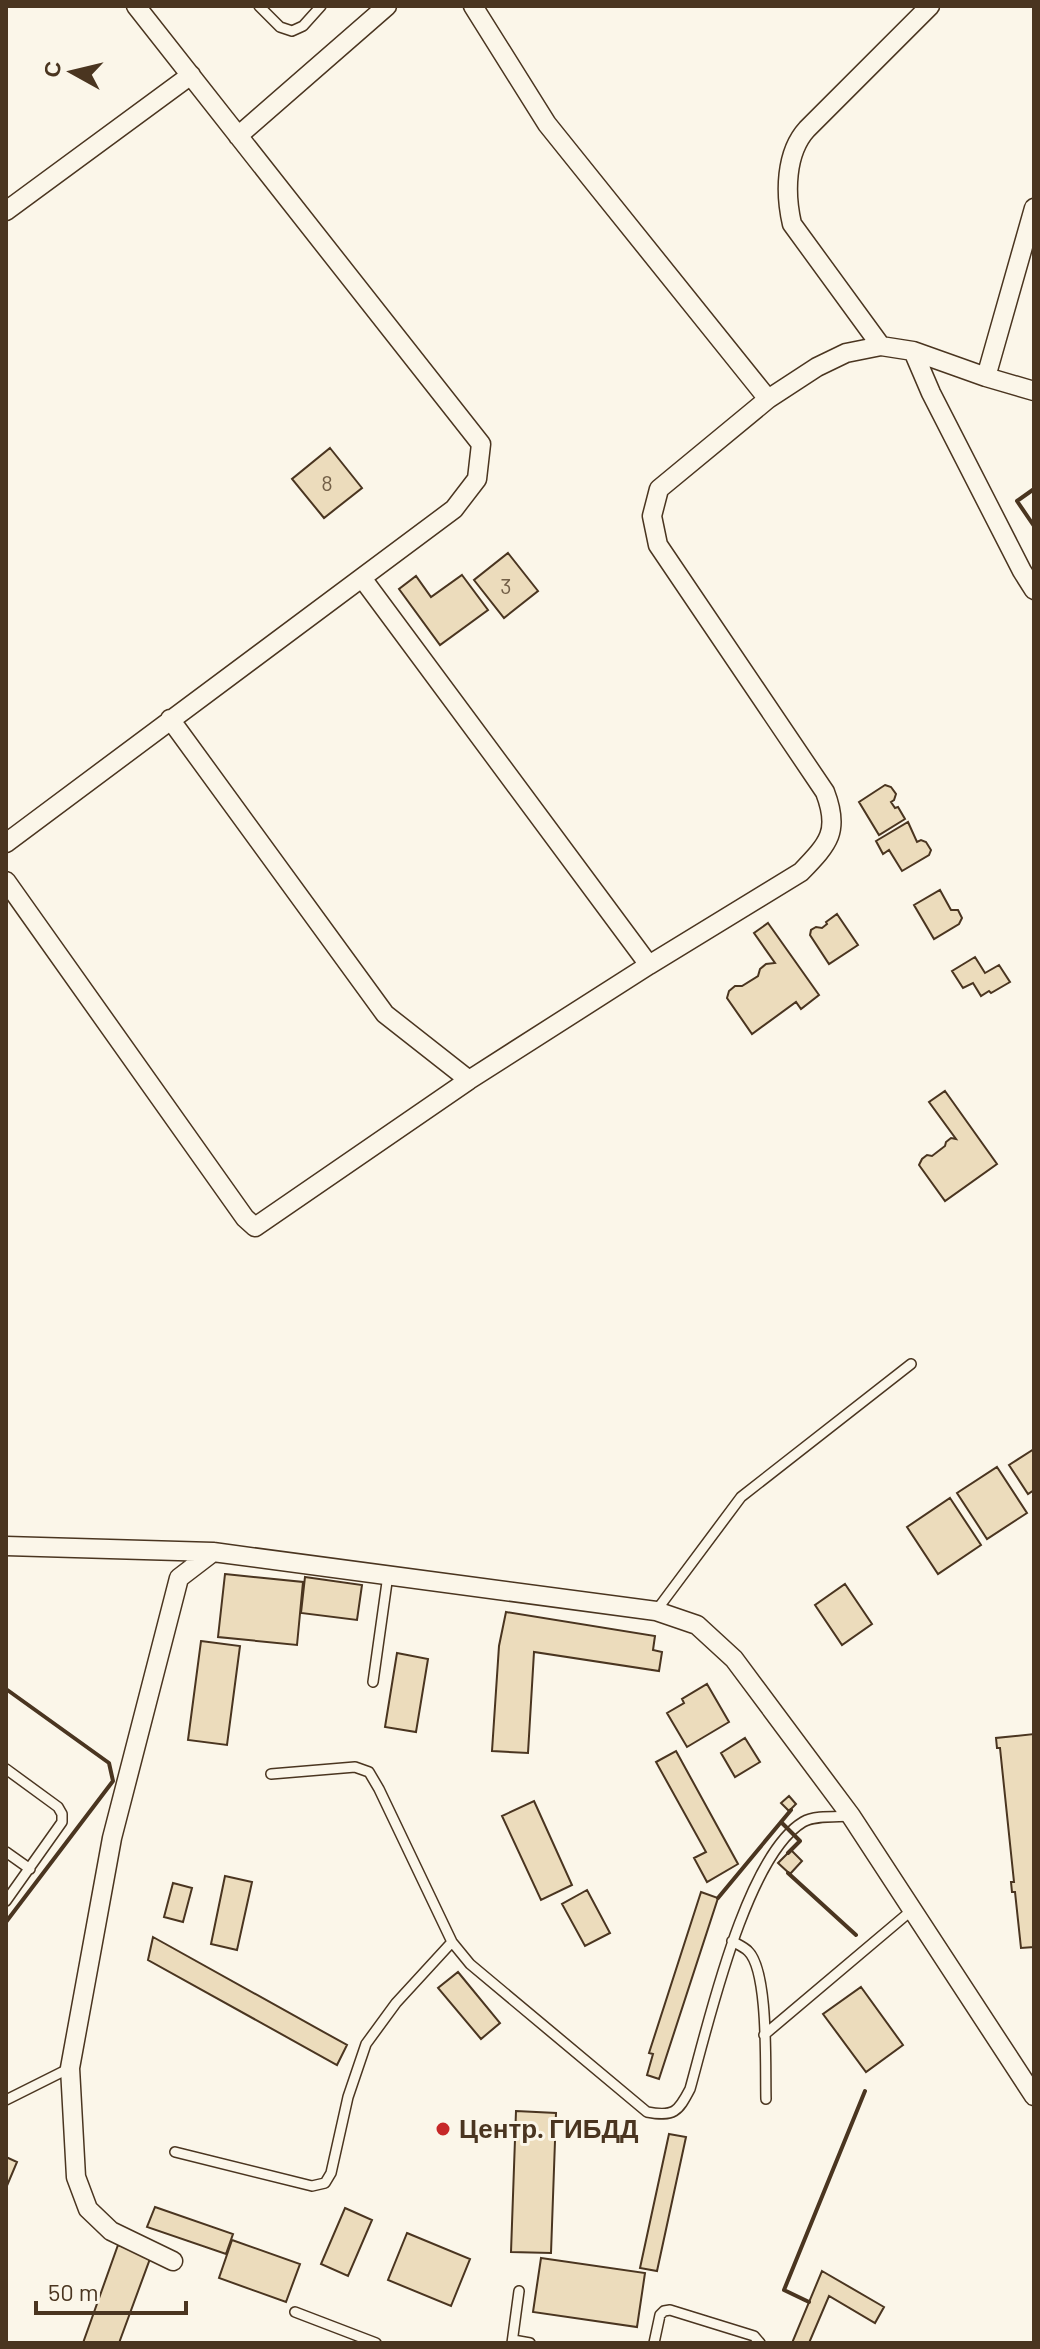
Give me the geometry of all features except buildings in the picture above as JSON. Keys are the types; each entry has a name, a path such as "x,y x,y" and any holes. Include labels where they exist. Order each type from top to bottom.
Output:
{"street":[{"path":"6,843 454,509 477,479 481,444 136,6"},
{"path":"238,136 387,6"},
{"path":"473,6 547,124 768,399"},
{"path":"881,346 792,224 788,205 792,155 797,140 807,129 930,6"},
{"path":"6,211 191,75"},
{"path":"986,377 1034,208"},
{"path":"6,881 245,1218 255,1227 469,1080 801,872 830,835 833,814 825,792 658,545 652,516 659,489 768,399 817,367 846,353 881,346 913,351 1034,391"},
{"path":"913,351 931,393 1034,590"},
{"path":"362,578 649,965"},
{"path":"170,719 385,1014 469,1080"},
{"path":"6,1546 213,1552 656,1611 697,1625 734,1659 851,1816 1034,2096"},
{"path":"173,2261 111,2231 88,2209 76,2177 70,2068 112,1838 179,1578 213,1552"}],"lane":[{"path":"259,6 280,27 292,31 303,26 321,6"},
{"path":"656,1611 741,1497 911,1364"},
{"path":"373,1682 388,1575"},
{"path":"271,1774 355,1767 369,1772 452,1942 470,1964 647,2112 663,2115 680,2108 690,2089 732,1941 765,1868 790,1831 806,1819 851,1816"},
{"path":"6,1769 58,1807 62,1814 62,1822 6,1901"},
{"path":"6,1852 30,1869"},
{"path":"764,2035 912,1910"},
{"path":"732,1941 749,1952 762,1987 766,2099"},
{"path":"175,2152 312,2186 325,2183 331,2173 348,2097 366,2044 396,2003 452,1942"},
{"path":"6,2100 70,2068"},
{"path":"519,2291 512,2342 530,2343"},
{"path":"654,2343 660,2315 670,2310 754,2336 760,2343"},
{"path":"295,2312 376,2343"}],"wall":[{"path":"1034,489 1017,501 1034,526"},
{"path":"6,1689 109,1763 113,1781 6,1922"},
{"path":"718,1898 791,1810"},
{"path":"781,1822 800,1841 788,1853"},
{"path":"788,1873 856,1935"},
{"path":"809,2302 784,2290 865,2091"}],"place":[{"name":"Центр. ГИБДД","path":"443,2129"}]}
